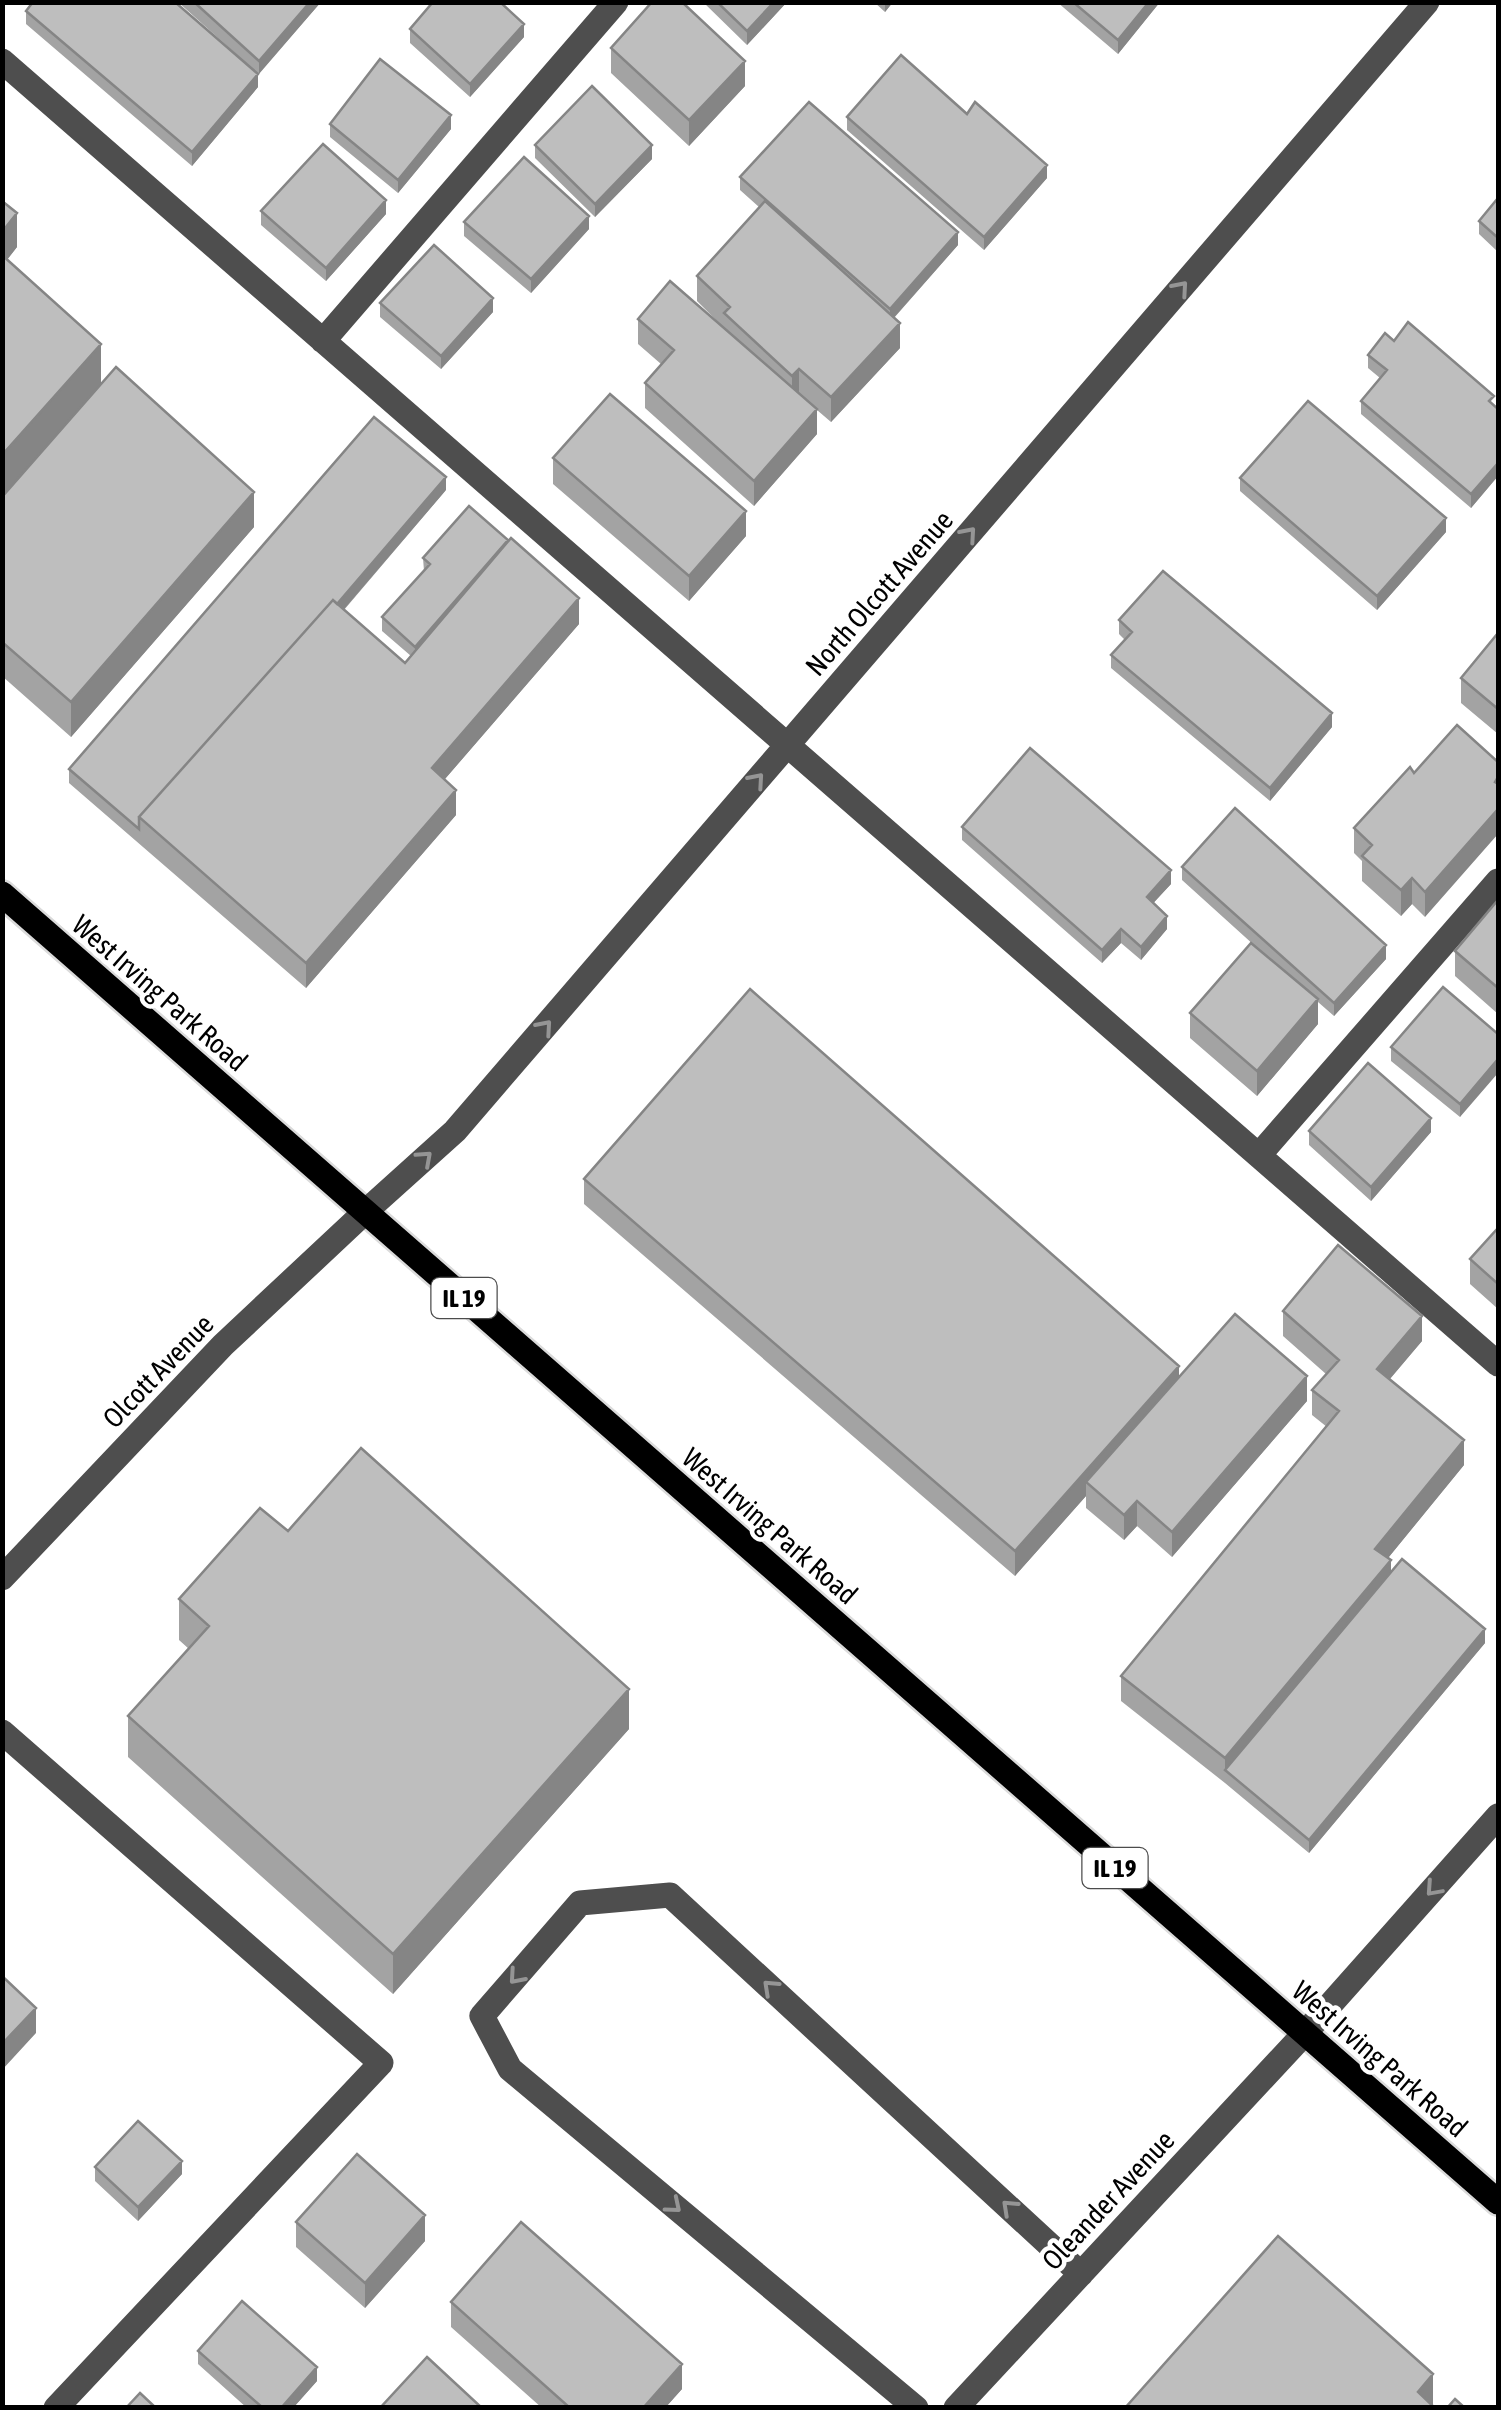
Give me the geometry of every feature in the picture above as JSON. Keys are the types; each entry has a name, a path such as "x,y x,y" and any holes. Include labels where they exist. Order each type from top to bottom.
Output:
{"main road":[{"name":"West Irving Park Road","path":"2,894 1498,2202"}],"street":[{"path":"323,341 616,2"},
{"name":"North Olcott Avenue","path":"365,1212 455,1132 1427,2"},
{"path":"2,61 1498,1364"},
{"path":"1259,1155 1498,881"},
{"name":"Olcott Avenue","path":"2,1578 222,1344 365,1212"},
{"path":"2,1732 382,2063 56,2408"},
{"name":"Oleander Avenue","path":"956,2408 1305,2033 1498,1816"},
{"path":"916,2408 510,2069 482,2016 580,1903 670,1894 1081,2274"}],"building":[{"path":"33,2 175,2 258,74 192,152 26,11"},
{"path":"194,2 310,2 259,61"},
{"path":"433,2 500,2 524,24 470,84 410,29"},
{"path":"652,2 682,2 745,61 689,120 611,48"},
{"path":"717,2 774,2 747,31"},
{"path":"1073,2 1149,2 1118,40"},
{"path":"901,55 967,114 975,102 1047,165 984,237 847,117"},
{"path":"380,59 451,115 398,180 330,124"},
{"path":"592,86 652,145 595,204 535,145"},
{"path":"809,102 958,232 890,309 740,177"},
{"path":"323,144 386,200 326,268 261,211"},
{"path":"524,157 589,216 531,279 464,222"},
{"path":"1498,198 1498,238 1479,221"},
{"path":"2,201 17,213 2,232"},
{"path":"765,201 900,323 831,397 799,369 792,376 724,313 730,307 697,276"},
{"path":"434,245 493,298 441,356 380,303"},
{"path":"2,255 101,344 2,455"},
{"path":"670,281 817,409 754,481 645,383 674,350 638,319"},
{"path":"1408,322 1494,396 1489,401 1498,409 1498,463 1471,494 1361,401 1387,370 1368,355 1385,333 1394,341"},
{"path":"116,367 254,492 71,702 2,642 2,497"},
{"path":"610,394 746,511 689,576 553,458"},
{"path":"1308,401 1446,518 1377,596 1240,478"},
{"path":"374,417 446,477 337,604 333,600 139,817 139,829 69,769"},
{"path":"469,506 508,540 415,647 382,617 430,564 423,558"},
{"path":"511,538 579,598 432,768 456,790 306,963 139,817 333,600 405,663"},
{"path":"1163,571 1332,713 1270,788 1111,655 1132,632 1119,620"},
{"path":"1498,633 1498,709 1461,678"},
{"path":"1457,725 1498,762 1498,809 1425,892 1412,878 1401,890 1362,856 1372,845 1354,828 1410,767 1414,773"},
{"path":"1030,748 1171,870 1147,897 1167,916 1141,947 1121,929 1102,950 962,827"},
{"path":"1235,808 1386,945 1334,1003 1182,867"},
{"path":"1498,900 1498,988 1455,951"},
{"path":"1251,943 1318,999 1257,1071 1190,1013"},
{"path":"1443,987 1498,1034 1498,1059 1460,1104 1391,1047"},
{"path":"750,989 1179,1366 1015,1551 584,1179"},
{"path":"1368,1063 1431,1118 1371,1187 1309,1131"},
{"path":"1498,1228 1498,1284 1470,1259"},
{"path":"1338,1245 1422,1316 1377,1369 1464,1440 1375,1549 1391,1560 1225,1758 1121,1676 1339,1411 1312,1390 1339,1360 1283,1311"},
{"path":"1235,1314 1307,1376 1172,1532 1137,1501 1124,1515 1086,1482"},
{"path":"361,1448 629,1689 393,1954 128,1716 209,1626 179,1599 260,1508 288,1531"},
{"path":"1402,1559 1485,1629 1309,1840 1225,1770"},
{"path":"2,1976 36,2008 2,2044"},
{"path":"138,2121 182,2161 138,2207 95,2167"},
{"path":"357,2154 425,2215 365,2283 296,2222"},
{"path":"521,2222 682,2364 643,2408 570,2408 451,2302"},
{"path":"1278,2236 1433,2374 1418,2392 1435,2408 1125,2408"},
{"path":"242,2301 317,2367 281,2408 263,2408 198,2351"},
{"path":"427,2357 482,2408 380,2408"},
{"path":"140,2393 156,2408 126,2408"},
{"path":"1455,2399 1465,2408 1447,2408"}]}
